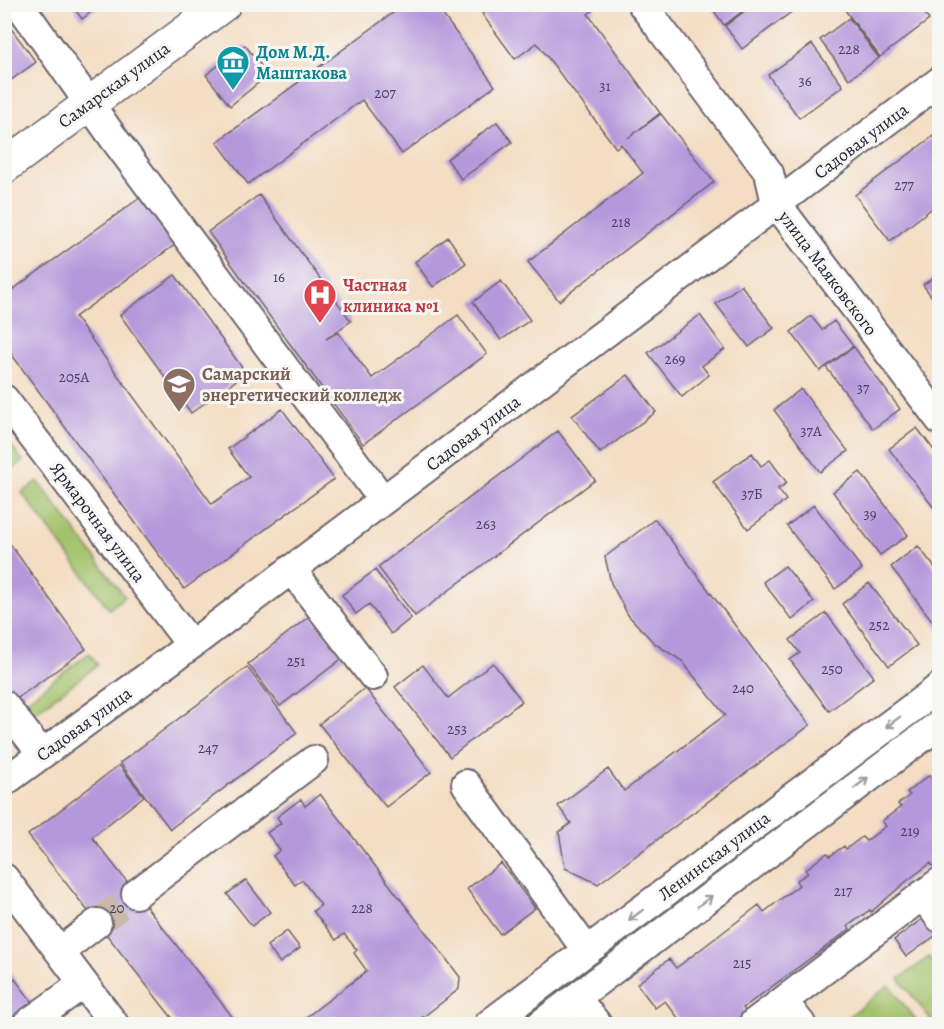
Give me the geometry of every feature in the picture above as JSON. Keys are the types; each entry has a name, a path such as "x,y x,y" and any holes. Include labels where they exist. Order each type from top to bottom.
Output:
{"main road":[{"name":"Самарская улица","path":"4,167 224,4"}],"street":[{"path":"19,4 89,103 383,500"},
{"name":"улица Маяковского","path":"642,4 769,172 776,203 939,420"},
{"name":"Садовая улица","path":"4,782 191,645 939,81"},
{"name":"Ярмарочная улица","path":"4,399 191,645"},
{"path":"291,569 373,676"},
{"name":"Ленинская улица","path":"489,1024 519,1016 597,944 939,687"},
{"path":"4,705 42,754"},
{"name":"Ленинская улица","path":"541,1024 939,724"},
{"path":"136,894 314,760"},
{"path":"466,784 597,944 626,961"},
{"path":"4,878 114,1024"},
{"path":"754,1023 931,888 939,918"},
{"path":"60,952 97,923"},
{"path":"27,1024 89,991"},
{"path":"59,1024 89,991"},
{"path":"576,998 597,1024"},
{"path":"783,1001 801,1024"}],"green space":[{"path":"5,437 23,461 7,473 5,469"},
{"path":"38,481 125,597 109,609 22,493"},
{"path":"89,653 98,665 27,718 19,706"},
{"path":"929,957 939,971 939,1024 934,1024 899,979"},
{"path":"889,985 919,1024 840,1023"}],"building":[{"path":"71,4 102,4 82,19"},
{"path":"405,4 435,4 495,86 402,154 362,100 248,184 217,142"},
{"path":"495,4 591,4 595,9 588,14 660,113 628,138 661,114 714,182 559,301 528,262 643,173 621,144 616,148 537,43 515,59 482,14"},
{"path":"709,4 752,4 724,25"},
{"path":"754,4 802,4 742,49 725,26"},
{"path":"852,4 918,4 929,20 880,57 845,10"},
{"path":"849,18 879,58 849,79 820,40"},
{"path":"4,19 36,62 4,85"},
{"path":"812,44 843,86 799,118 768,75"},
{"name":"Дом М.Д. Маштакова","path":"245,45 268,75 230,106 206,75"},
{"path":"497,122 512,142 461,179 447,159"},
{"path":"940,131 940,202 890,241 855,195"},
{"path":"259,195 351,321 326,339 338,332 372,378 458,315 487,354 363,444 208,232"},
{"path":"141,197 176,244 75,317 212,504 249,477 228,449 282,409 334,479 184,589 4,344 4,296"},
{"path":"448,237 466,263 433,287 415,262"},
{"path":"940,273 940,308 923,285"},
{"path":"175,275 246,373 191,413 120,315"},
{"path":"501,281 530,320 501,340 473,302"},
{"path":"741,285 774,328 749,347 716,304"},
{"path":"700,315 725,349 702,366 709,375 682,397 648,353"},
{"path":"811,316 822,330 834,321 853,346 820,371 791,332"},
{"path":"854,347 900,409 873,429 826,367"},
{"path":"628,375 656,412 600,453 572,416"},
{"path":"801,389 848,451 820,472 774,410"},
{"path":"917,428 940,458 940,510 937,512 889,449"},
{"path":"558,431 595,480 415,616 378,567"},
{"path":"752,453 761,466 770,460 787,483 778,489 786,500 748,529 713,482"},
{"path":"860,472 908,535 880,555 833,492"},
{"path":"814,505 862,569 835,589 787,526"},
{"path":"655,519 810,725 598,884 565,868 559,832 571,823 558,806 608,769 624,791 725,715 682,661 654,643 628,615 611,583 605,557"},
{"path":"5,537 86,649 12,702 5,692"},
{"path":"918,546 940,574 940,631 891,567"},
{"path":"785,566 814,602 792,620 763,582"},
{"path":"375,570 411,618 391,634 369,604 356,614 342,595"},
{"path":"869,583 917,645 889,666 842,604"},
{"path":"826,613 874,677 829,711 790,660 800,653 790,640"},
{"path":"311,615 344,657 280,706 248,664"},
{"path":"493,663 522,701 450,757 395,687 423,665 448,698"},
{"path":"247,667 297,733 170,829 120,763"},
{"path":"365,688 431,772 386,807 319,724"},
{"path":"119,765 144,796 92,837 238,1024 177,1024 28,835"},
{"path":"940,773 940,860 932,866 931,863 908,880 871,912 870,910 848,926 850,929 743,1008 755,1024 683,1024 665,1001 655,1008 637,984 669,959 676,968 759,905 764,912 799,885 796,881 808,873 805,870 827,853 830,856 844,846 846,849 862,837 866,841 886,826 882,821 901,807 898,804 910,795 907,792 930,775 932,779"},
{"path":"320,794 460,977 459,989 414,1024 297,1024 367,971 354,953 357,950 344,934 336,940 313,911 321,905 302,880 295,885 273,856 280,850 267,833 281,823 277,817 301,799 305,806"},
{"path":"501,863 535,908 500,934 467,889"},
{"path":"246,880 270,912 252,926 227,894"},
{"path":"926,916 939,933 906,957 894,940"},
{"path":"287,931 300,948 280,963 267,946"},
{"path":"4,965 38,1009 18,1024 4,1024"}],"tunnel":[{"path":"97,923 136,894"}],"place":[{"name":"Дом М.Д. Маштакова","path":"233,91"},
{"name":"Частная клиника №1","path":"320,324"},
{"name":"Самарский энергетический колледж","path":"179,413"}]}
